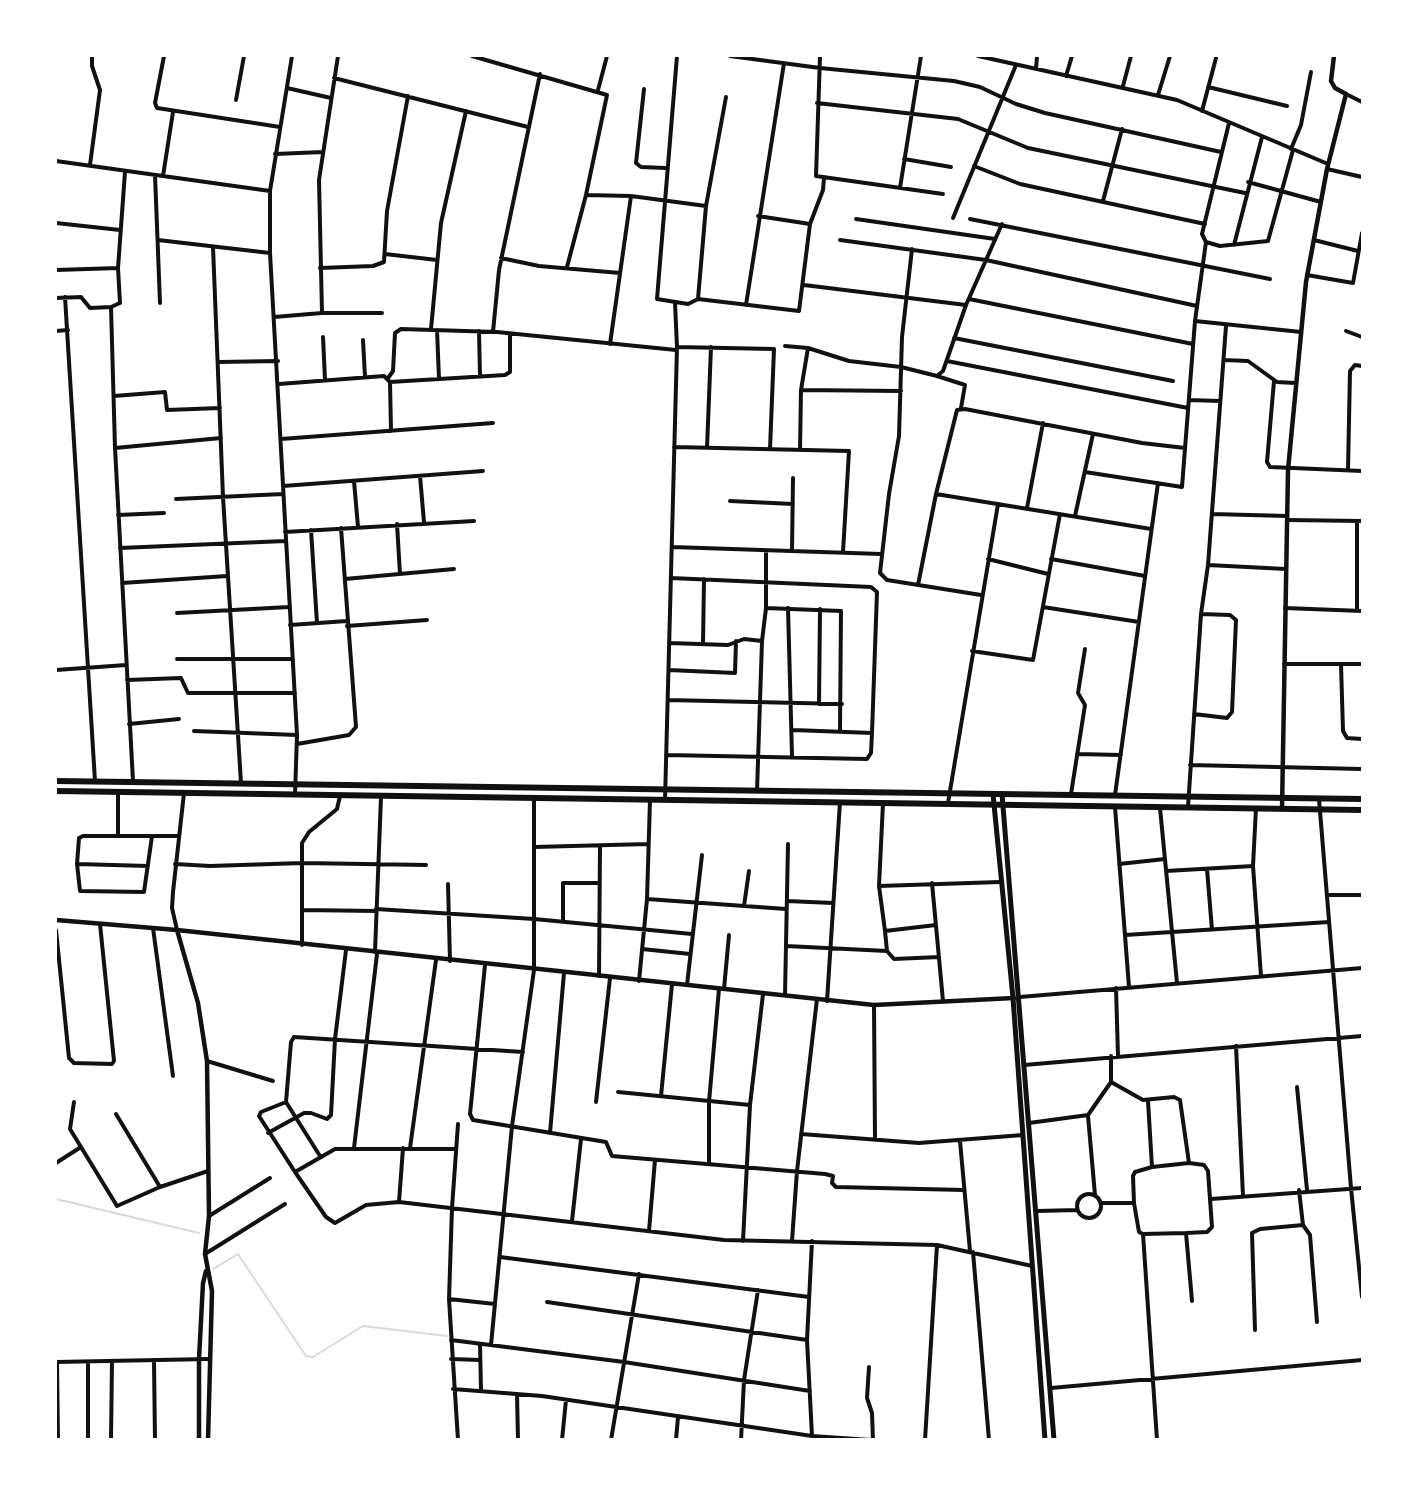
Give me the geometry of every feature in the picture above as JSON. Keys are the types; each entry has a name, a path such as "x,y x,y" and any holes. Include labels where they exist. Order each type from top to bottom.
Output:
{"main road":[{"path":"56,781 1362,799"},
{"path":"56,791 1362,810"},
{"path":"993,794 1012,998 1045,1440"},
{"path":"1002,794 1054,1440"}],"street":[{"path":"90,165 100,90 92,66 92,56"},
{"path":"164,56 156,106 160,110 280,127"},
{"path":"236,100 244,56"},
{"path":"292,56 270,191 270,253 278,361 285,541 297,735 295,795"},
{"path":"322,313 319,180 338,56"},
{"path":"472,56 605,92 608,98 567,267"},
{"path":"598,90 607,56"},
{"path":"677,56 676,90 665,168 665,201 655,296 659,300 688,304 698,299 800,311 810,224 823,190 824,178"},
{"path":"730,56 820,68 918,76 980,87 1002,98 1045,113 1221,152"},
{"path":"820,56 815,173 818,177 943,194"},
{"path":"900,188 921,56"},
{"path":"978,56 1158,95 1292,149 1328,167 1362,177"},
{"path":"1036,69 1037,56"},
{"path":"1066,76 1072,56"},
{"path":"1123,86 1131,56"},
{"path":"1158,95 1170,56"},
{"path":"1334,56 1332,84 1362,102"},
{"path":"1202,111 1216,58"},
{"path":"746,305 758,216 784,63"},
{"path":"953,218 1016,64"},
{"path":"1229,123 1202,236 1206,242 1220,246 1268,241 1292,149 1301,125 1311,72"},
{"path":"494,332 501,258 540,74"},
{"path":"334,78 528,127"},
{"path":"1208,87 1287,106"},
{"path":"287,88 331,98"},
{"path":"644,89 636,163 641,167 665,168"},
{"path":"1282,809 1288,470 1295,383 1307,275 1328,167 1346,94"},
{"path":"320,268 378,266 384,262 387,211 408,96"},
{"path":"698,299 706,206 726,97"},
{"path":"817,103 958,120 1028,148 1245,193"},
{"path":"431,329 441,223 466,111"},
{"path":"163,176 173,112"},
{"path":"1103,201 1123,129"},
{"path":"1234,245 1245,193 1262,137"},
{"path":"275,154 323,152"},
{"path":"904,159 951,166"},
{"path":"56,160 125,172 270,191"},
{"path":"974,166 1020,184 1205,224"},
{"path":"56,298 83,298 90,308 111,307 120,303 118,268 125,172"},
{"path":"155,175 160,303"},
{"path":"1248,182 1281,189 1321,202"},
{"path":"586,195 631,196 706,206"},
{"path":"610,344 631,196"},
{"path":"758,216 810,224"},
{"path":"856,219 995,239"},
{"path":"970,219 1270,279"},
{"path":"56,223 120,230"},
{"path":"936,376 943,371 966,306 1002,224"},
{"path":"1307,275 1351,284 1362,233"},
{"path":"158,240 270,253"},
{"path":"840,240 986,260 1197,306"},
{"path":"1314,240 1358,251"},
{"path":"1085,472 1182,487 1195,321 1206,242"},
{"path":"213,248 225,543 241,784"},
{"path":"912,249 901,367 900,436 880,573 884,578 981,595"},
{"path":"386,254 437,260"},
{"path":"501,258 539,266 620,273"},
{"path":"56,270 118,268"},
{"path":"804,285 966,306"},
{"path":"65,297 95,782"},
{"path":"969,299 1193,344"},
{"path":"665,800 672,547 675,303"},
{"path":"111,307 118,515 133,782"},
{"path":"274,317 322,313 382,313"},
{"path":"1195,321 1300,332"},
{"path":"1188,807 1201,614 1208,565 1226,326"},
{"path":"390,431 389,380 393,371 394,337 397,330 431,329 494,332 676,348 774,349 770,449"},
{"path":"56,331 68,330"},
{"path":"437,330 439,379"},
{"path":"479,332 480,376"},
{"path":"1346,332 1362,337"},
{"path":"279,384 365,377 389,380 505,375 510,372 510,334"},
{"path":"323,337 325,380"},
{"path":"954,338 1173,381"},
{"path":"363,340 365,377"},
{"path":"785,346 808,348 849,362 901,367 964,384 961,408 955,413 936,494 918,585"},
{"path":"707,448 711,347"},
{"path":"800,450 801,390 808,348"},
{"path":"1224,360 1248,362 1274,381 1295,383"},
{"path":"218,362 278,361"},
{"path":"947,361 1188,408"},
{"path":"1348,470 1350,372 1355,365 1362,366"},
{"path":"1274,381 1268,462 1272,468 1362,471"},
{"path":"801,390 901,391"},
{"path":"114,396 165,392 167,410 220,408"},
{"path":"1189,400 1221,401"},
{"path":"961,408 1093,434 1185,448"},
{"path":"281,439 493,423"},
{"path":"1027,508 1043,423"},
{"path":"1075,516 1093,434"},
{"path":"115,448 221,438"},
{"path":"674,447 849,451 843,552"},
{"path":"283,486 483,471"},
{"path":"420,476 424,522"},
{"path":"792,551 793,478"},
{"path":"354,481 358,527"},
{"path":"1116,795 1158,483"},
{"path":"176,499 283,494"},
{"path":"936,494 1151,529"},
{"path":"730,501 793,504"},
{"path":"948,803 998,504"},
{"path":"118,515 164,513"},
{"path":"972,651 1028,661 1034,660 1060,514"},
{"path":"1212,514 1362,521"},
{"path":"285,532 424,522 474,521"},
{"path":"1285,608 1360,611 1357,521"},
{"path":"397,524 400,574"},
{"path":"297,744 354,732 356,727 341,528"},
{"path":"311,530 317,623"},
{"path":"120,548 285,541"},
{"path":"672,547 881,554"},
{"path":"757,791 762,641 766,608 766,551"},
{"path":"1051,559 1145,576"},
{"path":"988,560 1048,574"},
{"path":"1208,565 1286,569"},
{"path":"345,579 454,569"},
{"path":"122,583 227,576"},
{"path":"666,755 867,759 871,753 877,592 875,588 671,578"},
{"path":"703,644 704,579"},
{"path":"177,613 289,607"},
{"path":"766,608 837,609 843,615 840,730"},
{"path":"788,608 792,756"},
{"path":"1043,608 1139,622"},
{"path":"819,704 820,609"},
{"path":"1194,714 1227,718 1232,712 1236,620 1230,615 1201,614"},
{"path":"290,625 427,620"},
{"path":"669,643 728,645 744,639 762,641"},
{"path":"669,670 735,673 736,641"},
{"path":"1071,794 1085,705 1078,693 1085,649"},
{"path":"177,659 292,659"},
{"path":"1284,664 1362,664"},
{"path":"1341,664 1343,731 1347,738 1362,739"},
{"path":"56,670 126,665"},
{"path":"127,680 181,678 188,693 235,691 295,693"},
{"path":"668,700 761,704 842,704"},
{"path":"129,724 179,720"},
{"path":"793,730 872,733"},
{"path":"194,731 297,735"},
{"path":"1077,754 1121,756"},
{"path":"1190,765 1362,769"},
{"path":"118,792 118,836"},
{"path":"184,793 172,908 198,1004 207,1061 209,1216 205,1254 212,1291 208,1440"},
{"path":"303,945 304,837 337,809 340,796"},
{"path":"354,1148 376,954 381,797"},
{"path":"1319,798 1351,1188 1360,1241 1362,1297"},
{"path":"490,1345 512,1126 534,970 534,799"},
{"path":"639,981 646,899 650,800"},
{"path":"827,1001 840,802"},
{"path":"883,802 879,886 887,951"},
{"path":"1115,806 1129,987"},
{"path":"1160,807 1177,983"},
{"path":"1256,808 1253,866 1261,976"},
{"path":"152,836 144,892 84,893 78,888 79,838 118,836 152,836 179,836"},
{"path":"534,847 648,844"},
{"path":"785,996 788,844"},
{"path":"599,977 600,847"},
{"path":"687,986 702,855"},
{"path":"1119,864 1165,859"},
{"path":"77,864 148,866"},
{"path":"175,864 426,865"},
{"path":"1166,871 1253,866"},
{"path":"1207,869 1212,930"},
{"path":"744,906 749,871"},
{"path":"879,886 1000,882"},
{"path":"563,921 563,883 599,883"},
{"path":"932,883 943,1001"},
{"path":"448,884 450,961"},
{"path":"1327,895 1362,895"},
{"path":"646,899 787,909"},
{"path":"787,901 833,903"},
{"path":"303,910 376,910 534,919 692,934"},
{"path":"56,920 177,930 376,954 874,1005 1012,998 1362,968"},
{"path":"1125,935 1329,922"},
{"path":"56,930 69,1058 74,1063 112,1064 114,1061 100,924"},
{"path":"885,931 936,926"},
{"path":"153,928 173,1076"},
{"path":"709,1164 709,1101 729,935"},
{"path":"786,946 887,951 898,960 939,957"},
{"path":"642,949 690,954"},
{"path":"268,1133 308,1112 327,1119 331,1115 335,1039 346,950"},
{"path":"410,1148 436,960"},
{"path":"485,965 475,1049 470,1118 473,1120 606,1142 612,1156 831,1175 833,1185 836,1187 964,1190"},
{"path":"550,1133 564,973"},
{"path":"596,1102 610,978"},
{"path":"660,1096 672,984"},
{"path":"1116,988 1118,1056"},
{"path":"743,1241 745,1167 750,1105 763,994"},
{"path":"792,1241 797,1171 817,999"},
{"path":"874,1005 875,1140"},
{"path":"1024,1065 1362,1036"},
{"path":"320,1156 286,1101 291,1042 294,1037 523,1052"},
{"path":"1236,1046 1243,1196"},
{"path":"1077,1210 1083,1217 1092,1218 1100,1212 1101,1203 1095,1196 1088,1115 1111,1082 1111,1056"},
{"path":"207,1061 273,1081"},
{"path":"1111,1082 1148,1101 1174,1097 1180,1100 1189,1163"},
{"path":"1297,1087 1307,1190"},
{"path":"618,1092 750,1105"},
{"path":"286,1101 259,1114 268,1133 330,1221 341,1220 372,1203 399,1202 504,1212 743,1241 937,1245 1033,1266"},
{"path":"1148,1101 1152,1167"},
{"path":"74,1102 70,1129 117,1206 160,1187 208,1171"},
{"path":"116,1114 160,1187"},
{"path":"1029,1123 1088,1115"},
{"path":"458,1124 449,1299 451,1359 458,1440"},
{"path":"801,1134 919,1143 1023,1135"},
{"path":"572,1221 581,1139"},
{"path":"960,1141 989,1440"},
{"path":"56,1163 81,1147"},
{"path":"399,1202 403,1148"},
{"path":"295,1172 335,1149 456,1149"},
{"path":"649,1231 655,1159"},
{"path":"1143,1234 1207,1232 1212,1227 1211,1199 1206,1168 1189,1163 1152,1167 1140,1169 1133,1176 1137,1227 1143,1234 1151,1379 1157,1440"},
{"path":"209,1216 270,1178"},
{"path":"1211,1199 1299,1190 1362,1188"},
{"path":"1299,1190 1303,1225 1310,1235 1317,1322"},
{"path":"1077,1210 1082,1196 1095,1196"},
{"path":"1101,1203 1134,1203"},
{"path":"205,1254 285,1204"},
{"path":"1037,1211 1077,1210"},
{"path":"1255,1330 1252,1233 1260,1229 1303,1225"},
{"path":"1186,1233 1192,1301"},
{"path":"812,1241 807,1340 816,1437"},
{"path":"925,1440 937,1245"},
{"path":"500,1257 809,1297"},
{"path":"199,1440 199,1359 203,1283 207,1271"},
{"path":"611,1440 639,1274"},
{"path":"741,1440 744,1380 758,1290"},
{"path":"449,1299 495,1304"},
{"path":"547,1302 807,1340"},
{"path":"451,1340 624,1362 810,1390"},
{"path":"480,1344 481,1390"},
{"path":"58,1440 56,1362 154,1362 209,1359"},
{"path":"451,1359 480,1360"},
{"path":"1051,1388 1362,1360"},
{"path":"111,1440 112,1361"},
{"path":"88,1362 88,1440"},
{"path":"154,1362 155,1440"},
{"path":"453,1389 566,1400 816,1437 872,1440 872,1413 867,1398 869,1367"},
{"path":"517,1394 518,1440"},
{"path":"562,1440 566,1400"},
{"path":"676,1440 678,1417"}],"waterway":[{"path":"56,1199 199,1233"},
{"path":"213,1269 238,1254 306,1356 313,1357 363,1326 447,1336"}]}
